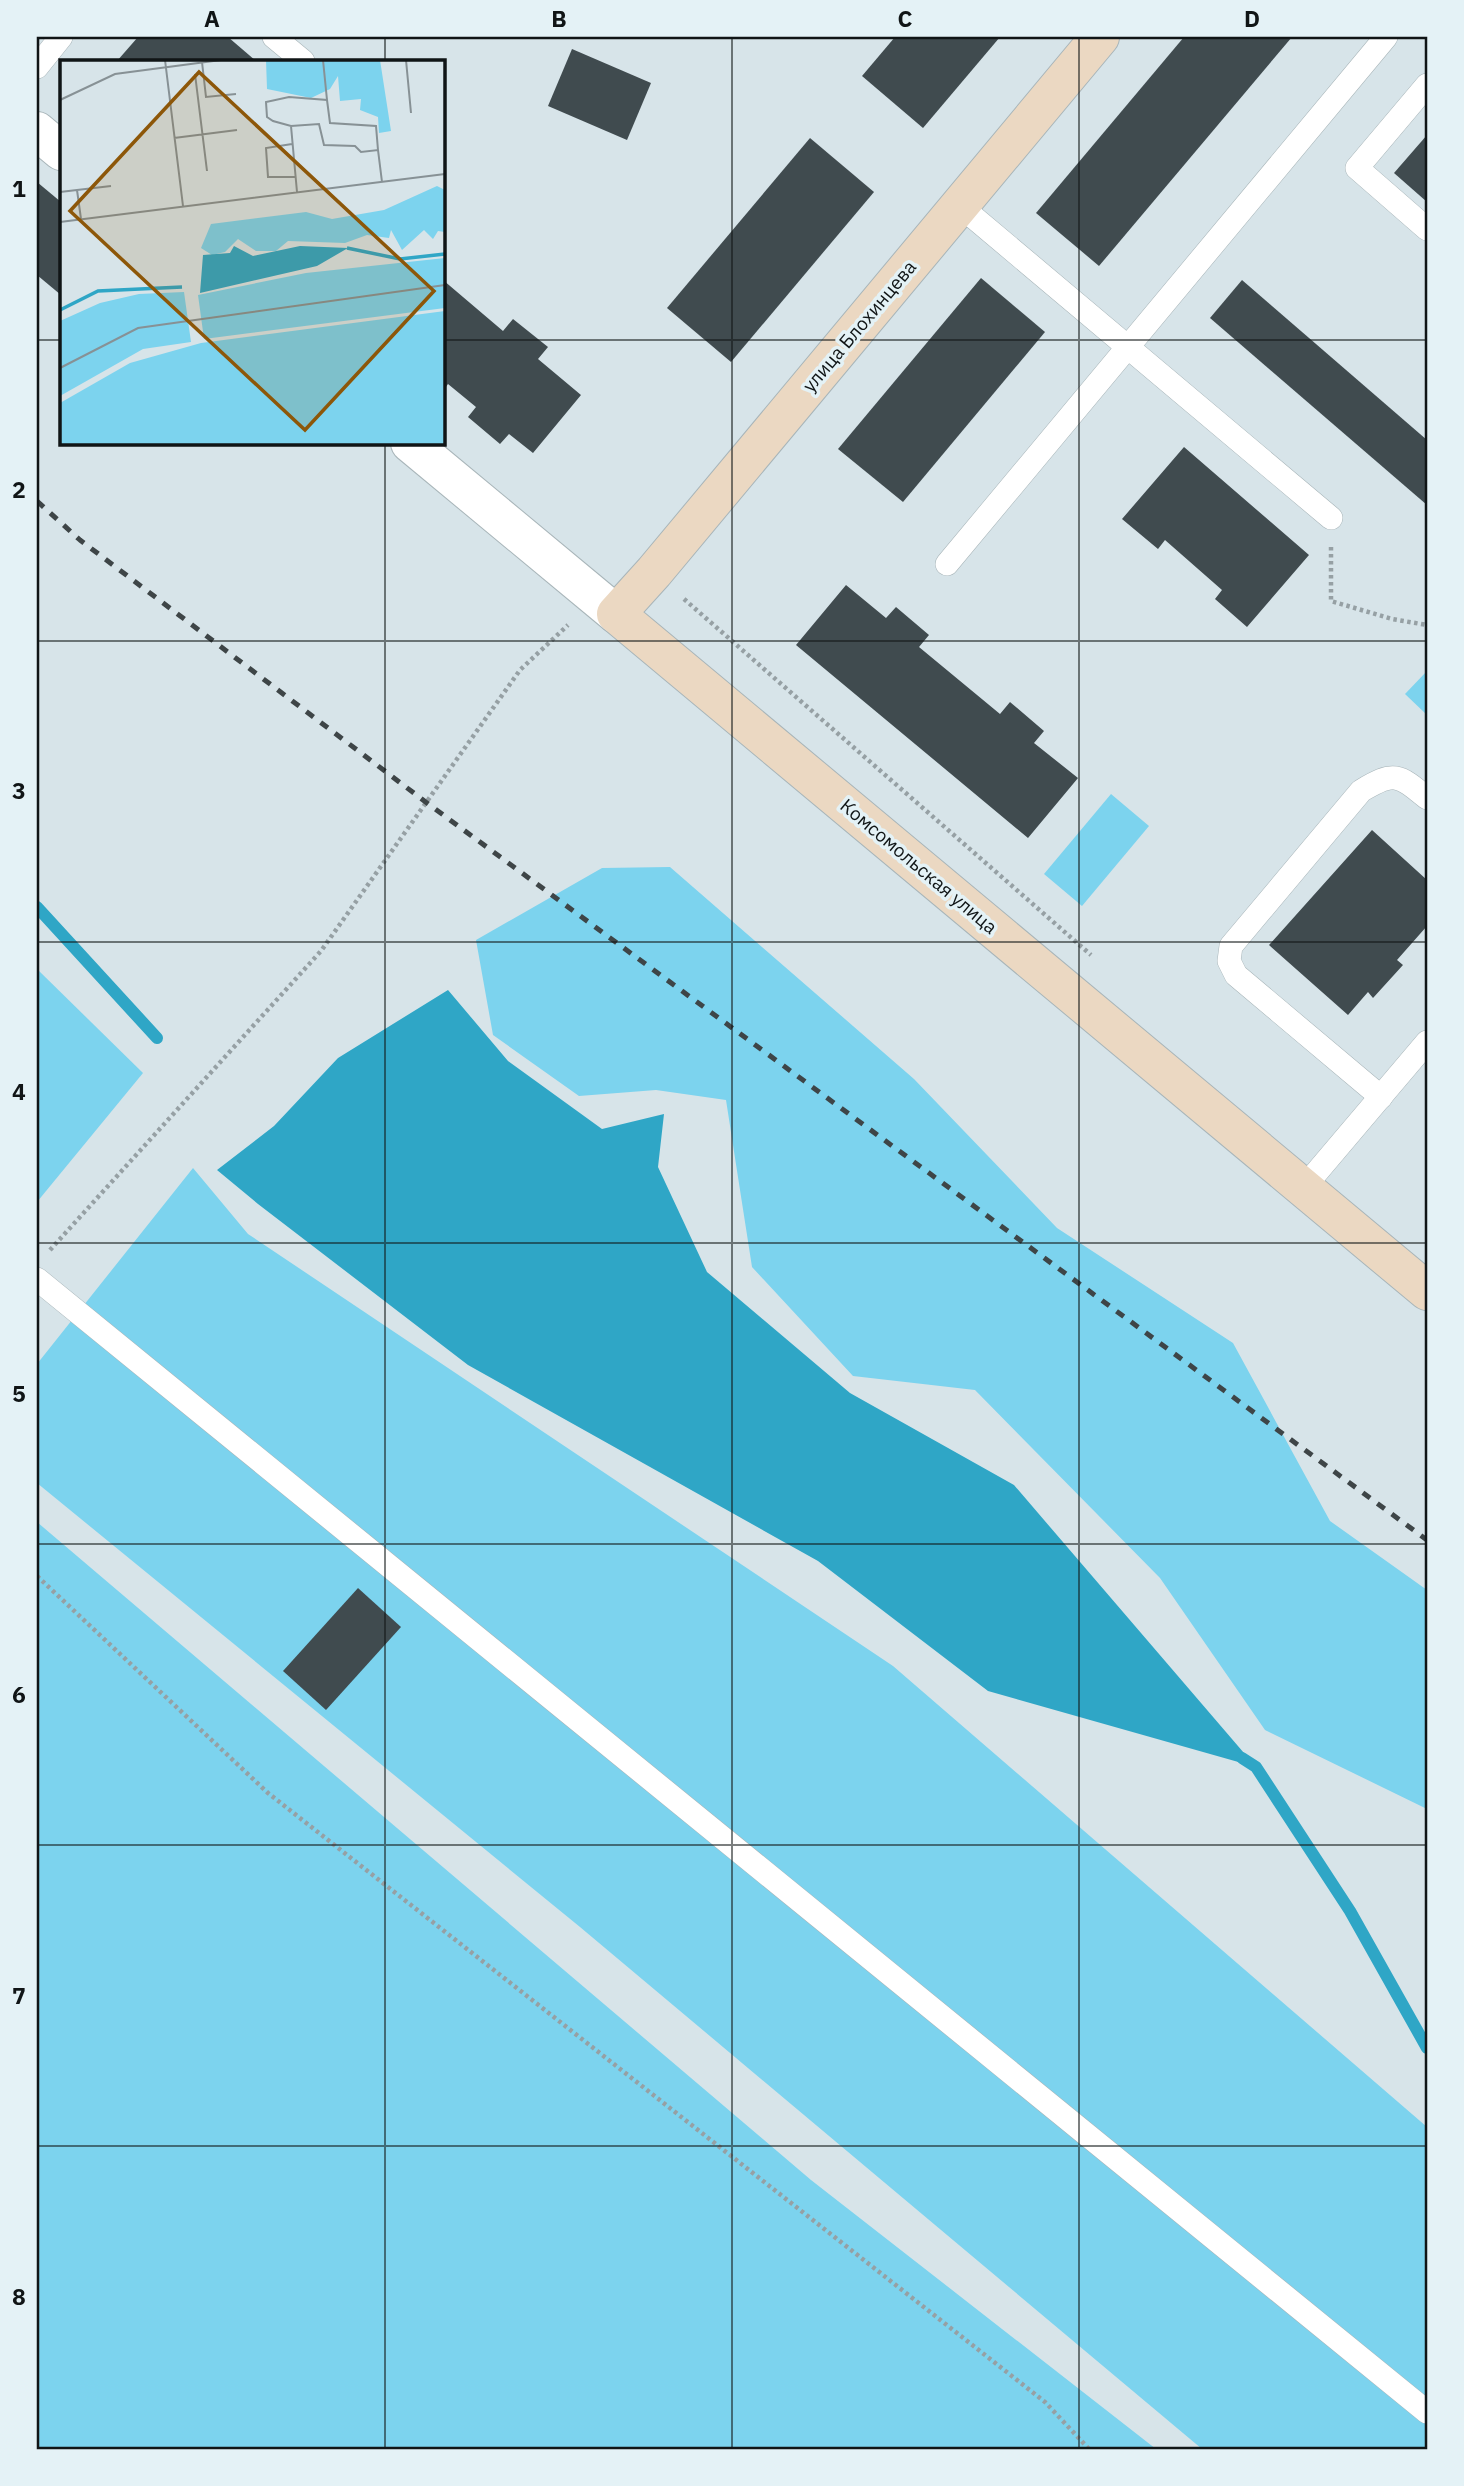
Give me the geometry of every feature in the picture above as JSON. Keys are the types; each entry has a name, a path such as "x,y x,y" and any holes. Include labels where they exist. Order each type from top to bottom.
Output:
{"street":[{"name":"улица Блохинцева","path":"607,606 654,572 1100,37"},
{"path":"37,131 60,150"},
{"name":"Комсомольская улица","path":"411,444 1305,1186 1427,1291"}],"lane":[{"path":"37,67 61,37"},
{"path":"274,37 302,60"},
{"path":"947,564 1387,37"},
{"path":"1427,86 1357,168 1427,229"},
{"path":"959,205 1331,518"},
{"path":"1381,1097 1236,975 1229,961 1231,946 1361,791 1383,778 1404,778 1427,797"},
{"path":"1305,1186 1427,1042"},
{"path":"37,1279 1427,2412"}],"path":[{"path":"1331,518 1331,601 1427,625"},
{"path":"654,572 1097,959"},
{"path":"46,1254 321,951 520,670 607,606"},
{"path":"37,1576 268,1793 1045,2402 1089,2449"}],"shaded area":[{"path":"1427,671 1427,715 1405,694"},
{"path":"1111,794 1149,826 1082,906 1044,874"},
{"path":"670,867 914,1079 1057,1228 1233,1343 1330,1521 1427,1590 1427,1809 1265,1730 1160,1578 975,1390 853,1376 752,1267 726,1100 656,1090 579,1096 493,1035 476,940 602,868"},
{"path":"37,969 143,1073 37,1202"},
{"path":"448,990 508,1061 602,1129 664,1114 658,1167 707,1272 850,1393 1014,1485 1256,1767 988,1691 818,1561 468,1365 217,1170 274,1126 338,1058"},
{"path":"193,1168 248,1234 893,1666 1427,2127 1427,2449 1202,2449 580,1927 37,1483 37,1364"},
{"path":"37,1522 811,2180 1156,2449 37,2449"}],"building":[{"path":"138,37 228,37 255,60 118,60"},
{"path":"895,37 1000,37 923,128 862,76"},
{"path":"1184,37 1292,37 1099,266 1036,213"},
{"path":"572,49 651,83 627,140 548,106"},
{"path":"1427,135 1427,202 1394,173"},
{"path":"810,138 874,192 731,362 667,308"},
{"path":"37,182 60,201 60,294 37,275"},
{"path":"981,278 1045,332 903,502 838,449"},
{"path":"1242,280 1427,440 1427,505 1210,318"},
{"path":"444,281 503,331 513,319 548,347 538,359 581,395 533,453 509,434 500,444 468,417 476,407 448,384 444,390"},
{"path":"1184,447 1309,555 1247,627 1215,599 1222,590 1165,540 1158,549 1122,519"},
{"path":"846,585 886,618 896,607 929,635 919,647 1000,714 1010,702 1044,731 1034,743 1078,778 1028,838 796,645"},
{"path":"1372,830 1427,880 1427,926 1397,960 1403,965 1373,998 1368,992 1348,1015 1269,945"},
{"path":"358,1588 401,1627 326,1710 283,1671"}],"waterway":[{"path":"37,907 157,1038"},
{"path":"1242,1758 1256,1767 1350,1911 1427,2048"}],"railway":[{"path":"37,501 80,540 427,803 1427,1540"}]}
